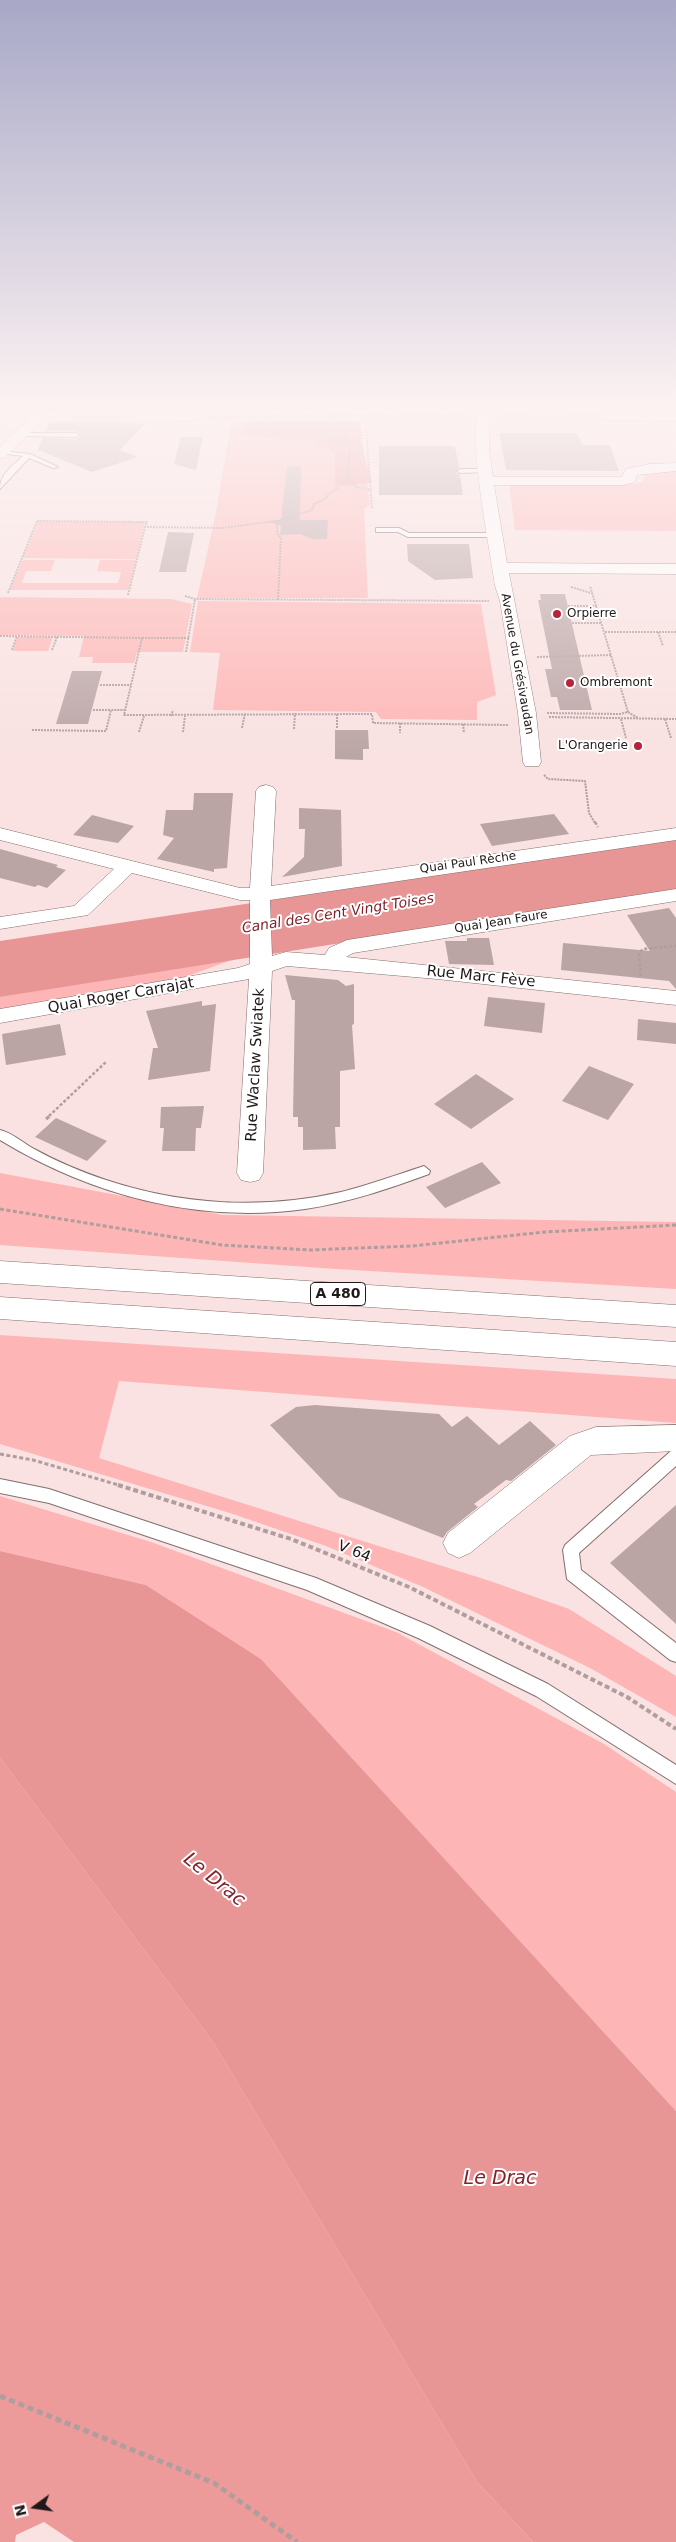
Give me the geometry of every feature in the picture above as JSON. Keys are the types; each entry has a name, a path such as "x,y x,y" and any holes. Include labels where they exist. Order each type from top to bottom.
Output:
{"main road":[{"name":"Avenue du Grésivaudan","path":"494,526 518,657 532,762"},
{"path":"501,568 676,568"},
{"name":"Rue Waclaw Swiatek","path":"250,1173 254,967 261,897 266,791"},
{"name":"Quai Paul Rèche","path":"0,834 127,867 240,894 261,897 676,834"},
{"path":"0,923 81,911 127,867"},
{"name":"Quai Jean Faure","path":"332,962 337,954 347,947 676,895"},
{"name":"Rue Marc Fève","path":"286,959 332,962 676,998"},
{"name":"Quai Roger Carrajat","path":"0,1016 254,967 286,959"},
{"name":"A 480","path":"0,1272 676,1316"},
{"path":"0,1308 676,1354"},
{"path":"0,1320 40,1311"},
{"path":"459,1543 581,1445 596,1440 676,1438"}],"lane":[{"path":"379,530 400,530 408,535 496,536"},
{"path":"0,1134 49,1163 88,1180 137,1193 203,1205 247,1209 306,1204 389,1184 424,1171"},
{"path":"676,1456 571,1550 573,1574 676,1654"},
{"path":"0,1486 50,1496 310,1583 424,1632 542,1690 676,1775"}],"path":[{"path":"8,594 35,526"},
{"path":"128,595 145,528 222,528 241,526"},
{"path":"277,526 277,533 280,538 278,600"},
{"path":"594,594 566,586 592,586 628,712 639,719"},
{"path":"185,596 195,599 508,601"},
{"path":"186,652 195,599"},
{"path":"568,606 598,606"},
{"path":"572,623 602,623"},
{"path":"605,632 676,632"},
{"path":"658,632 663,646"},
{"path":"0,636 188,638"},
{"path":"12,650 17,636"},
{"path":"52,650 57,637"},
{"path":"142,638 124,715 185,716 186,713 372,714 373,723 463,724 628,712"},
{"path":"518,657 612,655"},
{"path":"100,685 131,685"},
{"path":"93,710 125,710"},
{"path":"32,730 106,731 111,710"},
{"path":"171,716 173,710"},
{"path":"242,728 246,713"},
{"path":"294,729 295,713"},
{"path":"337,729 338,714"},
{"path":"620,714 626,738"},
{"path":"139,732 144,716"},
{"path":"184,732 185,716"},
{"path":"527,718 676,719"},
{"path":"665,719 671,738"},
{"path":"400,723 400,732"},
{"path":"463,724 464,733"},
{"path":"532,762 548,779 584,781 589,813 609,843"},
{"path":"643,994 639,953 642,949 676,946"},
{"path":"46,1119 107,1061"},
{"path":"0,1209 222,1245 310,1250 412,1246 545,1232 676,1225"},
{"name":"V 64","path":"0,1454 34,1460 177,1502 291,1539 400,1583 627,1697 676,1729"},
{"path":"0,2396 214,2483 297,2542"}],"shaded area":[{"path":"36,526 144,526 136,559 23,558"},
{"path":"213,526 365,526 368,598 197,598"},
{"path":"514,526 676,526 676,531 515,530"},
{"path":"23,560 55,560 51,571 26,571 22,583 118,583 121,572 97,571 100,560 136,560 128,590 10,590"},
{"path":"0,597 171,599 192,604 183,652 137,652 134,663 92,663 93,657 79,657 84,636 0,635"},
{"path":"198,601 481,604 496,695 477,702 477,720 381,719 376,712 213,710 220,653 190,652"},
{"path":"17,637 53,637 48,651 13,651"},
{"path":"237,958 174,981 0,1011 0,997"},
{"path":"0,1173 223,1215 676,1222 676,1289 336,1269 0,1245"},
{"path":"0,1335 676,1379 676,1423 119,1381 99,1458 490,1581 569,1609 676,1676 676,1717 590,1668 423,1587 326,1546 230,1513 0,1444"},
{"path":"0,1496 151,1542 396,1632 604,1744 676,1792 676,2111 261,1659 146,1585 0,1551"},
{"path":"0,1758 213,2042 477,2482 533,2542 74,2542 44,2522 16,2535 15,2542 0,2542"}],"water":[{"name":"Canal des Cent Vingt Toises","path":"676,839 676,890 0,997 0,941"},
{"name":"Le Drac","path":"0,1551 146,1585 261,1659 676,2111 676,2542 533,2542 477,2482 213,2042 0,1758"}],"building":[{"path":"281,526 328,526 327,539 312,539 300,534 280,535"},
{"path":"168,532 194,533 186,572 159,572"},
{"path":"407,544 469,544 473,578 435,580 408,561"},
{"path":"540,594 565,594 592,710 560,710 557,697 551,697 545,669 552,669 538,600 541,600"},
{"path":"72,671 102,671 88,724 56,724"},
{"path":"335,730 368,730 369,749 363,749 363,760 335,759"},
{"path":"194,793 233,793 227,868 214,869 214,872 157,859 174,838 163,835 166,810 193,810"},
{"path":"299,808 341,810 342,866 282,877 304,857 305,829 299,829"},
{"path":"554,814 569,834 492,846 480,824"},
{"path":"92,815 134,826 118,843 73,835"},
{"path":"0,849 58,865 56,867 66,870 47,888 38,885 35,887 0,878"},
{"path":"669,908 676,918 676,989 669,981 561,970 563,943 650,951 627,915"},
{"path":"467,938 489,938 494,965 449,964 445,941 467,941"},
{"path":"285,975 338,980 346,986 354,984 354,1024 352,1025 355,1069 340,1071 340,1127 335,1127 336,1149 303,1150 303,1127 298,1127 298,1117 293,1117 295,1000 292,1000"},
{"path":"488,997 545,1003 542,1033 484,1026"},
{"path":"202,1001 202,1006 216,1004 210,1071 148,1080 153,1048 158,1048 146,1011"},
{"path":"638,1019 676,1023 676,1044 637,1040"},
{"path":"60,1024 66,1055 6,1065 2,1034"},
{"path":"589,1066 634,1084 608,1120 562,1101"},
{"path":"476,1074 514,1099 471,1129 434,1104"},
{"path":"204,1106 201,1128 196,1128 195,1151 162,1151 164,1128 160,1128 161,1107"},
{"path":"56,1118 107,1141 87,1161 35,1137"},
{"path":"482,1162 501,1183 445,1208 426,1187"},
{"path":"315,1405 439,1414 452,1427 467,1416 499,1445 530,1421 556,1445 511,1481 506,1480 474,1504 478,1507 447,1532 443,1538 339,1497 270,1425 296,1407"},
{"path":"676,1505 676,1624 610,1563"}],"place":[{"name":"Orpierre","path":"557,614"},
{"name":"Ombremont","path":"570,683"},
{"name":"L'Orangerie","path":"638,746"}]}
